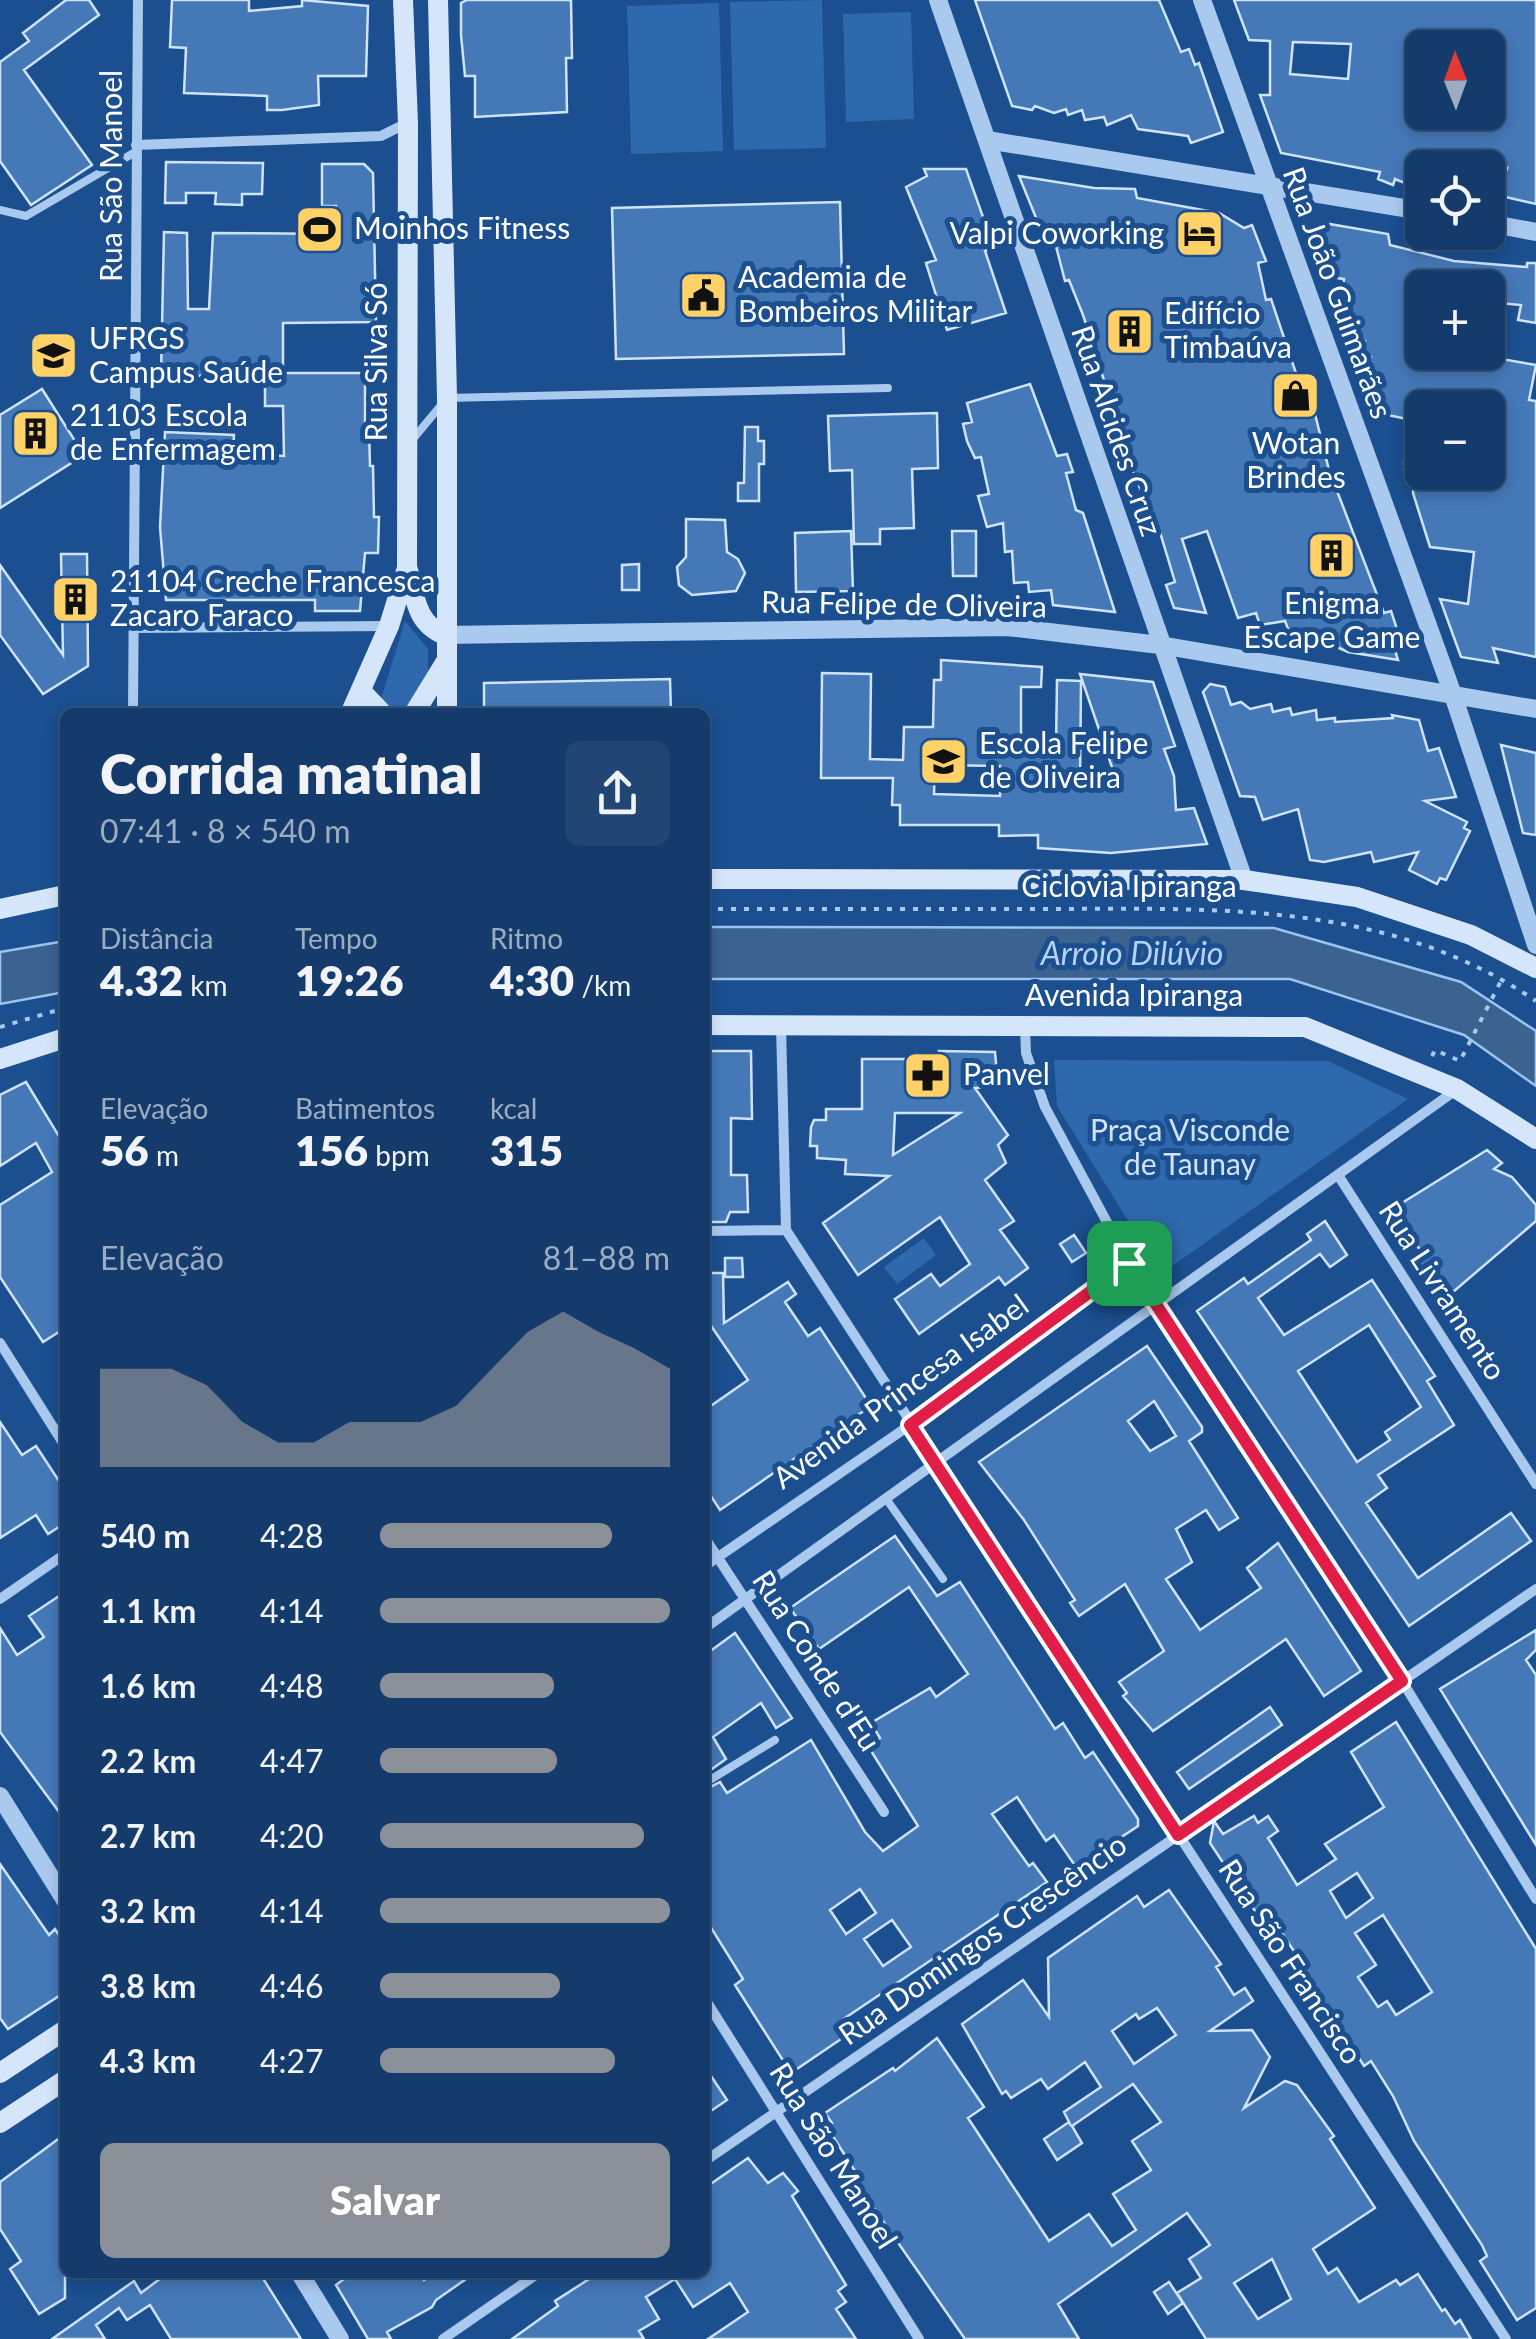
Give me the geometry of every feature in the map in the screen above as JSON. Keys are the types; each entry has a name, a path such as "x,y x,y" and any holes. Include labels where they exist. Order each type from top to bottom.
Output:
{"main road":[{"name":"Rua Silva Só","path":"352,708 388,626 407,568 408,123 404,0"},
{"path":"438,0 447,708"},
{"path":"407,568 419,615 445,635"},
{"path":"417,708 446,662"},
{"path":"361,690 377,708"},
{"path":"710,879 1244,880 1357,897 1470,935 1536,968"},
{"path":"0,909 60,897"},
{"name":"Avenida Ipiranga","path":"710,1026 1305,1027 1457,1089 1536,1139"},
{"path":"0,1059 60,1040"},
{"path":"0,2074 60,2033"},
{"path":"0,2123 60,2083"}],"street":[{"name":"Rua São Manoel","path":"134,708 138,0"},
{"name":"Rua Alcides Cruz","path":"938,0 1244,880"},
{"name":"Rua João Guimarães","path":"1202,0 1452,692 1536,946"},
{"path":"136,148 380,136 408,123"},
{"path":"986,140 1405,208"},
{"path":"1505,226 1536,232"},
{"path":"134,628 388,626"},
{"name":"Rua Felipe de Oliveira","path":"445,635 1007,628 1160,645 1536,709"},
{"path":"710,1231 786,1230 781,1026"},
{"path":"1025,1026 1026,1054 1045,1107 1129,1263 1402,1681 1536,1899"},
{"path":"710,1625 1457,1089"},
{"name":"Rua Livramento","path":"1338,1175 1536,1484"},
{"name":"Rua São Francisco","path":"786,1230 1506,2339"},
{"name":"Avenida Princesa Isabel","path":"710,1563 910,1425 1129,1263"},
{"path":"0,1343 60,1438"},
{"name":"Rua Conde d'Eu","path":"710,1545 884,1812"},
{"path":"0,1599 60,1557"},
{"name":"Rua Domingos Crescêncio","path":"710,2158 1536,1589"},
{"path":"0,1796 60,1892"},
{"name":"Rua São Manoel","path":"710,2007 919,2339"},
{"path":"303,2278 340,2339"},
{"path":"443,2339 531,2278"}],"lane":[{"path":"0,210 26,216 136,148"},
{"path":"406,448 446,398 888,388"},
{"path":"888,1500 943,1578"},
{"path":"710,1780 775,1740"}],"path":[{"name":"Ciclovia Ipiranga","path":"710,909 1247,909 1345,921 1502,978 1536,1001"},
{"path":"1460,1061 1502,978"},
{"path":"0,1028 60,1010"}],"green space":[{"path":"822,0 826,148 734,150 730,2"},
{"path":"719,3 723,151 631,154 627,6"},
{"path":"911,12 914,119 846,122 843,14"},
{"path":"405,621 428,649 428,708 378,708"},
{"name":"Praça Visconde de Taunay","path":"1054,1060 1328,1061 1408,1099 1161,1274 1057,1106"},
{"path":"924,1238 936,1255 897,1284 884,1267"}],"water":[{"name":"Arroio Dilúvio","path":"710,927 1274,928 1461,982 1536,1031 1536,1086 1464,1035 1290,979 710,979"},
{"path":"60,942 60,993 0,1004 0,952"}],"building":[{"path":"66,0 89,0 99,15 24,70 92,165 31,205 0,161 0,62 29,41 23,33"},
{"path":"172,0 249,0 249,11 302,6 302,0 368,6 366,76 318,76 319,105 282,110 267,110 267,96 184,93 186,48 170,47"},
{"path":"571,0 572,58 566,58 567,112 475,117 475,76 465,76 461,35 461,3"},
{"path":"975,0 1159,0 1181,52 1189,49 1195,65 1199,63 1223,132 1191,143 1188,136 1138,129 1131,115 1107,125 1104,117 1085,120 1082,110 1068,115 1066,109 1054,113 1035,106 1032,110 1012,106"},
{"path":"1234,0 1536,0 1536,204 1505,197 1505,150 1405,150 1405,183 1395,179 1393,185 1378,179 1380,172 1281,153 1260,95 1270,95 1270,41 1249,40","holes":["1293,42 1351,44 1348,79 1290,74"]},
{"path":"166,162 263,163 262,194 242,194 242,205 215,204 216,193 186,193 186,203 165,203"},
{"path":"322,164 364,164 373,173 376,322 283,323 283,373 365,373 365,428 369,428 373,466 374,517 379,517 378,553 365,553 360,611 315,611 315,600 166,600 160,527 165,432 234,435 233,453 284,456 283,406 265,406 265,379 161,374 164,232 187,233 188,309 209,309 213,233 336,234 336,206 322,206"},
{"path":"924,169 966,169 994,248 985,251 1006,313 947,330 926,263 936,260 906,187 927,176"},
{"path":"1019,176 1094,188 1135,189 1137,198 1219,213 1244,228 1252,225 1266,261 1258,263 1266,300 1271,299 1307,406 1314,410 1329,470 1384,613 1391,611 1400,638 1392,641 1398,660 1348,652 1339,648 1334,637 1288,629 1285,621 1260,625 1256,613 1238,618 1207,531 1182,539 1206,613 1174,608 1166,585 1175,582 1159,529 1135,477 1083,315 1069,280 1065,281 1051,227 1041,230"},
{"path":"840,202 844,354 616,359 612,208"},
{"path":"1318,225 1388,234 1390,245 1454,261 1527,267 1527,263 1536,263 1536,323 1518,320 1521,305 1505,303 1505,270 1405,270 1405,370 1505,370 1505,360 1536,365 1529,400 1536,401 1536,657 1493,648 1498,663 1461,657 1440,599 1468,604 1474,552 1430,547 1413,493 1505,490 1505,390 1405,390 1405,419 1383,414 1383,400 1369,397 1365,386 1371,357 1363,355 1365,341 1347,338 1339,316 1344,279 1337,278"},
{"path":"1030,384 1057,456 1067,454 1073,472 1066,473 1076,510 1083,513 1115,612 1053,605 1051,590 1029,592 1028,582 1014,583 1012,551 1005,552 1003,523 987,527 978,496 989,494 981,457 975,458 963,424 972,422 967,403"},
{"name":"21103 Escola de Enfermagem","path":"42,389 84,455 0,508 0,415"},
{"path":"937,413 938,468 912,469 914,528 880,529 880,544 854,544 852,470 830,471 828,416"},
{"path":"745,427 758,427 758,441 764,441 764,464 759,464 759,501 738,501 738,483 744,483"},
{"path":"686,519 725,520 727,552 738,559 745,573 736,591 692,595 679,585 677,567 686,557"},
{"path":"851,531 853,591 796,592 795,533"},
{"path":"952,531 976,531 976,576 953,576"},
{"name":"21104 Creche Francesca Zacaro Faraco","path":"61,554 87,554 88,666 43,694 0,635 0,565 63,655"},
{"path":"639,564 639,590 622,590 622,565"},
{"path":"941,660 1042,667 1041,687 1021,687 1021,746 1056,746 1057,680 1081,681 1080,782 1116,779 1080,674 1153,682 1175,746 1164,749 1174,776 1176,810 1194,808 1207,844 1111,853 1038,848 1038,835 999,836 999,825 900,825 900,805 892,805 893,778 821,778 822,673 871,674 870,759 903,760 904,727 933,727 934,680 941,680","holes":["935,765 1000,766 1000,796 934,794"]},
{"path":"670,679 671,708 484,708 484,683"},
{"path":"1210,684 1225,687 1231,705 1241,702 1250,709 1271,704 1273,712 1290,708 1292,715 1316,710 1317,720 1335,718 1335,722 1393,718 1392,715 1419,720 1428,751 1439,748 1456,797 1425,801 1467,822 1464,828 1470,831 1446,880 1440,878 1437,884 1409,870 1418,852 1374,862 1371,852 1324,862 1310,860 1298,809 1263,820 1255,797 1240,796 1203,692"},
{"path":"1501,745 1536,753 1536,835 1523,833"},
{"path":"710,1051 751,1051 752,1119 731,1118 731,1175 747,1175 748,1212 730,1212 726,1222 710,1222"},
{"path":"939,1051 995,1052 998,1086 975,1088 1008,1135 998,1145 1006,1163 985,1180 1014,1221 1000,1230 1028,1268 1005,1285 999,1277 919,1334 895,1299 931,1274 940,1286 970,1264 940,1217 858,1275 823,1223 889,1176 845,1174 846,1160 817,1158 817,1146 810,1146 811,1127 814,1120 826,1120 826,1109 862,1109 862,1059 939,1059","holes":["895,1113 960,1113 893,1155"]},
{"path":"26,1082 60,1138 60,1331 43,1342 0,1277 0,1205 52,1172 36,1143 0,1166 0,1095"},
{"path":"1487,1150 1502,1163 1494,1169 1512,1177 1536,1205 1536,1221 1446,1298 1412,1260 1422,1251 1410,1240 1394,1208"},
{"path":"1325,1221 1347,1255 1330,1267 1320,1254 1258,1298 1284,1335 1372,1280 1435,1376 1427,1381 1454,1425 1378,1475 1387,1488 1366,1503 1418,1578 1511,1513 1531,1541 1409,1626 1197,1311 1244,1278 1248,1284 1311,1240 1307,1234","holes":["1369,1325 1421,1407 1385,1432 1390,1440 1357,1462 1298,1371"]},
{"path":"1074,1235 1086,1253 1072,1262 1060,1244"},
{"path":"725,1258 742,1258 743,1277 725,1277"},
{"path":"710,1273 723,1273 724,1323 788,1282 796,1294 785,1302 808,1336 820,1328 871,1406 720,1510 710,1495 710,1407 748,1380 710,1324"},
{"path":"1147,1346 1202,1427 1202,1432 1189,1441 1238,1518 1219,1530 1206,1510 1176,1529 1192,1562 1166,1579 1200,1630 1261,1588 1247,1568 1278,1543 1361,1671 1324,1696 1286,1639 1153,1731 1123,1696 1127,1693 1119,1682 1164,1651 1125,1584 1079,1616 1070,1603 1075,1600 1024,1520 979,1462","holes":["1154,1401 1176,1436 1150,1451 1128,1421"]},
{"path":"0,1422 22,1455 36,1446 60,1482 60,1526 48,1534 36,1515 0,1538"},
{"path":"895,1536 937,1596 960,1582 1055,1729 1063,1723 1085,1758 1093,1752 1138,1819 1138,1826 1076,1867 1054,1835 1046,1841 1017,1797 992,1814 1029,1866 1033,1863 1047,1882 842,2020 850,2033 791,2073 735,1985 743,1979 710,1926 710,1787 720,1782 727,1793 811,1740 865,1832 883,1851 918,1826 868,1746 880,1738 871,1723 930,1688 936,1697 968,1674 909,1587 819,1649 790,1608","holes":["860,1889 876,1913 846,1934 830,1910","892,1920 911,1947 883,1966 864,1939"]},
{"path":"60,1595 60,1813 0,1732 0,1628 17,1655 44,1637 29,1616"},
{"path":"1536,1630 1536,1650 1526,1660 1536,1675 1536,1845 1440,1689"},
{"path":"735,1633 792,1718 776,1728 761,1703 713,1737 726,1759 710,1770 710,1651"},
{"path":"1270,1707 1282,1725 1189,1789 1177,1772"},
{"path":"1396,1722 1536,1949 1536,2308 1517,2320 1480,2261 1487,2256 1482,2245 1414,2141 1371,2061 1364,2066 1323,2001 1310,1986 1306,1989 1295,1974 1305,1968 1284,1936 1271,1918 1263,1923 1210,1843 1214,1821 1223,1834 1254,1816 1258,1823 1268,1816 1278,1831 1268,1838 1297,1885 1336,1859 1325,1844 1384,1807 1351,1752","holes":["1357,1873 1373,1898 1346,1918 1330,1891","1383,1915 1432,1992 1396,2015 1387,2001 1378,2007 1358,1977 1376,1965 1355,1933"]},
{"path":"0,1864 49,1935 55,1929 60,1936 60,1995 8,2029 0,2018"},
{"path":"1169,1890 1221,1964 1216,1967 1234,1995 1245,1988 1253,2001 1210,2031 1252,2030 1270,2057 1244,2108 1285,2081 1297,2085 1334,2136 1330,2139 1375,2208 1313,2249 1328,2274 1337,2268 1359,2302 1396,2280 1400,2285 1418,2274 1442,2311 1445,2309 1455,2324 1460,2320 1471,2339 1206,2339 1177,2293 1201,2278 1189,2259 1210,2245 1187,2213 1058,2304 1079,2339 965,2339 867,2198 862,2202 851,2185 860,2179 827,2127 832,2123 825,2113 893,2068 895,2071 937,2038 984,2107 968,2118 1049,2241 1089,2214 1112,2246 1136,2230 1113,2194 1151,2170 1132,2141 1161,2122 1133,2084 1072,2126 1082,2143 1057,2160 1044,2139 1069,2122 1064,2112 1101,2087 1085,2062 1048,2089 1041,2079 1011,2098 1006,2091 1002,2094 962,2024 1023,1980 1049,2017 1048,1958 1137,1896 1144,1907","holes":["1157,2008 1176,2035 1134,2064 1112,2031 1136,2014 1139,2019","1272,2259 1291,2299 1258,2319 1234,2283"]},
{"path":"710,2074 727,2100 710,2112"},
{"path":"60,2138 60,2278 65,2278 65,2298 39,2314 10,2269 21,2261 0,2229 0,2182"},
{"path":"748,2158 768,2183 783,2173 798,2191 792,2196 846,2285 838,2291 846,2302 836,2309 856,2339 708,2339 748,2312 730,2283 693,2307 675,2279 646,2297 659,2319 639,2331 644,2339 512,2339 558,2306 555,2301 591,2278 710,2278 710,2185"},
{"path":"161,2278 263,2278 301,2339 171,2339 150,2305 127,2320 119,2308 96,2325 105,2339 52,2339 134,2281 141,2293"},
{"path":"467,2278 432,2307 387,2332 391,2339 368,2339 336,2285 344,2279"},
{"path":"1169,2282 1183,2303 1168,2314 1154,2292"}],"place":[{"name":"Moinhos Fitness","path":"319,229"},
{"name":"Valpi Coworking","path":"1199,234"},
{"name":"Academia de Bombeiros Militar","path":"703,295"},
{"name":"Edifício Timbaúva","path":"1129,331"},
{"name":"UFRGS Campus Saúde","path":"54,356"},
{"name":"Wotan Brindes","path":"1296,395"},
{"name":"21103 Escola de Enfermagem","path":"35,433"},
{"name":"Enigma Escape Game","path":"1332,555"},
{"name":"21104 Creche Francesca Zacaro Faraco","path":"75,599"},
{"name":"Escola Felipe de Oliveira","path":"944,761"},
{"name":"Panvel","path":"928,1075"}],"route":[{"path":"1129,1263 1402,1681 1178,1835 910,1425 1129,1263"}]}
